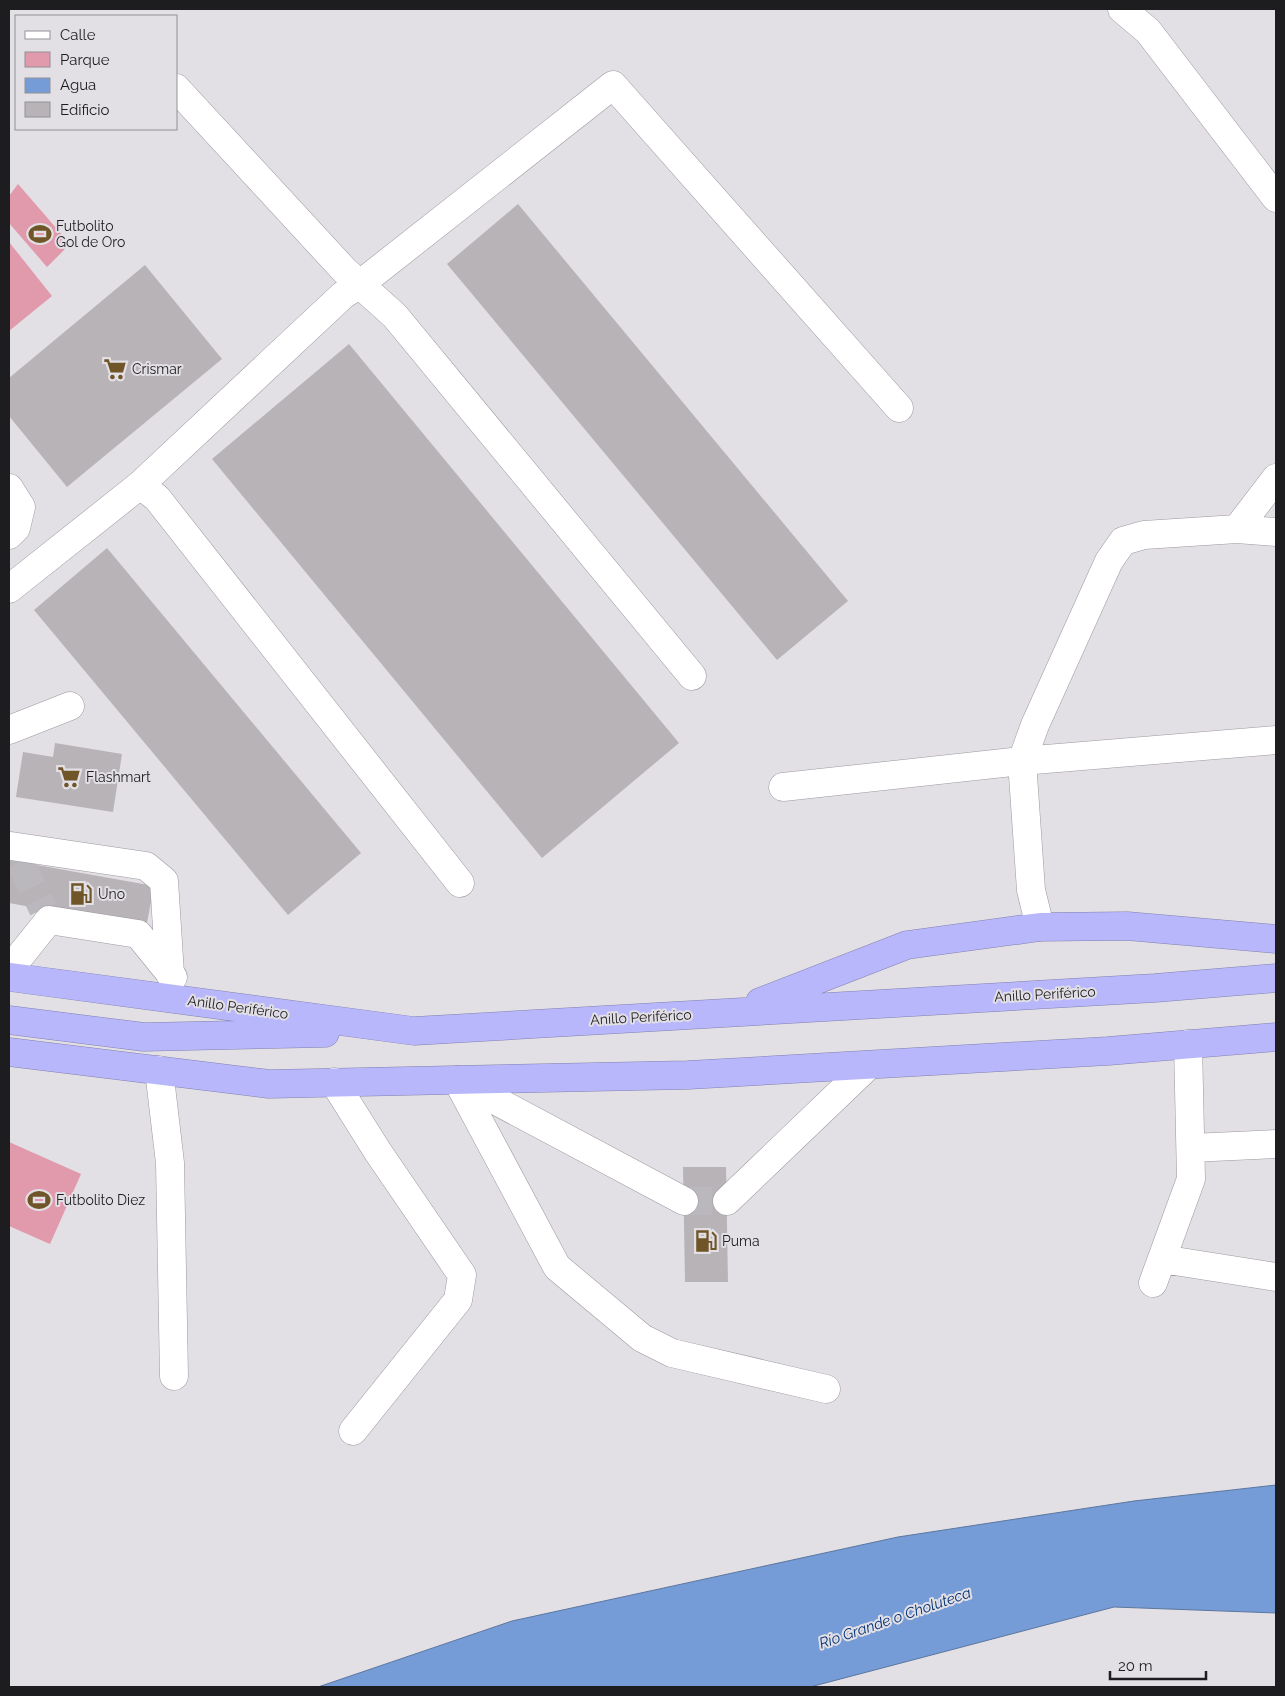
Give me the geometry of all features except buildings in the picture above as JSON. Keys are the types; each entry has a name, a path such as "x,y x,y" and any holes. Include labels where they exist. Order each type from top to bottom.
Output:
{"highway":[{"path":"736,1011 907,945 1040,927 1127,926 1276,939"},
{"name":"Anillo Periférico","path":"9,977 414,1030 1156,988 1276,978"},
{"path":"9,1020 144,1037 414,1030"},
{"path":"9,1052 269,1084 688,1075 1108,1051 1276,1037"}],"street":[{"path":"1122,9 1148,31 1276,198"},
{"path":"9,589 140,485 343,295 613,85 899,408"},
{"path":"178,90 359,284 394,316 692,676"},
{"path":"1237,530 1276,478"},
{"path":"140,485 157,498 460,882"},
{"path":"9,488 21,507 16,528 9,535"},
{"path":"1040,927 1031,890 1022,761 1035,725 1109,561 1123,541 1144,535 1237,530 1276,532"},
{"path":"9,730 70,706"},
{"path":"784,787 1022,761 1276,740"},
{"path":"13,850 146,866 164,882 170,974"},
{"path":"9,970 46,914 138,934 192,1001"},
{"path":"1188,1044 1191,1179 1158,1271 1276,1277"},
{"path":"727,1201 869,1065"},
{"path":"159,1070 170,1163 174,1376"},
{"path":"457,1080 684,1200"},
{"path":"457,1080 557,1267 642,1338 672,1353 826,1389"},
{"path":"334,1082 378,1152 462,1275 458,1300 354,1431"},
{"path":"1191,1148 1276,1144"}],"green space":[{"name":"Futbolito Gol de Oro","path":"18,184 70,244 47,267 9,223 9,196"},
{"path":"9,242 52,296 9,331"},
{"name":"Futbolito Diez","path":"9,1142 81,1174 50,1244 9,1226"}],"water":[{"name":"Río Grande o Choluteca","path":"1276,1485 1276,1613 1114,1607 810,1687 318,1687 512,1621 898,1537 1134,1501"}],"tunnel":[{"path":"20,862 43,909"},
{"path":"684,1201 727,1201"}],"place":[{"name":"Futbolito Gol de Oro","path":"40,234"},
{"name":"Crismar","path":"115,369"},
{"name":"Flashmart","path":"69,777"},
{"name":"Uno","path":"81,894"},
{"name":"Futbolito Diez","path":"39,1200"},
{"name":"Puma","path":"706,1241"}]}
